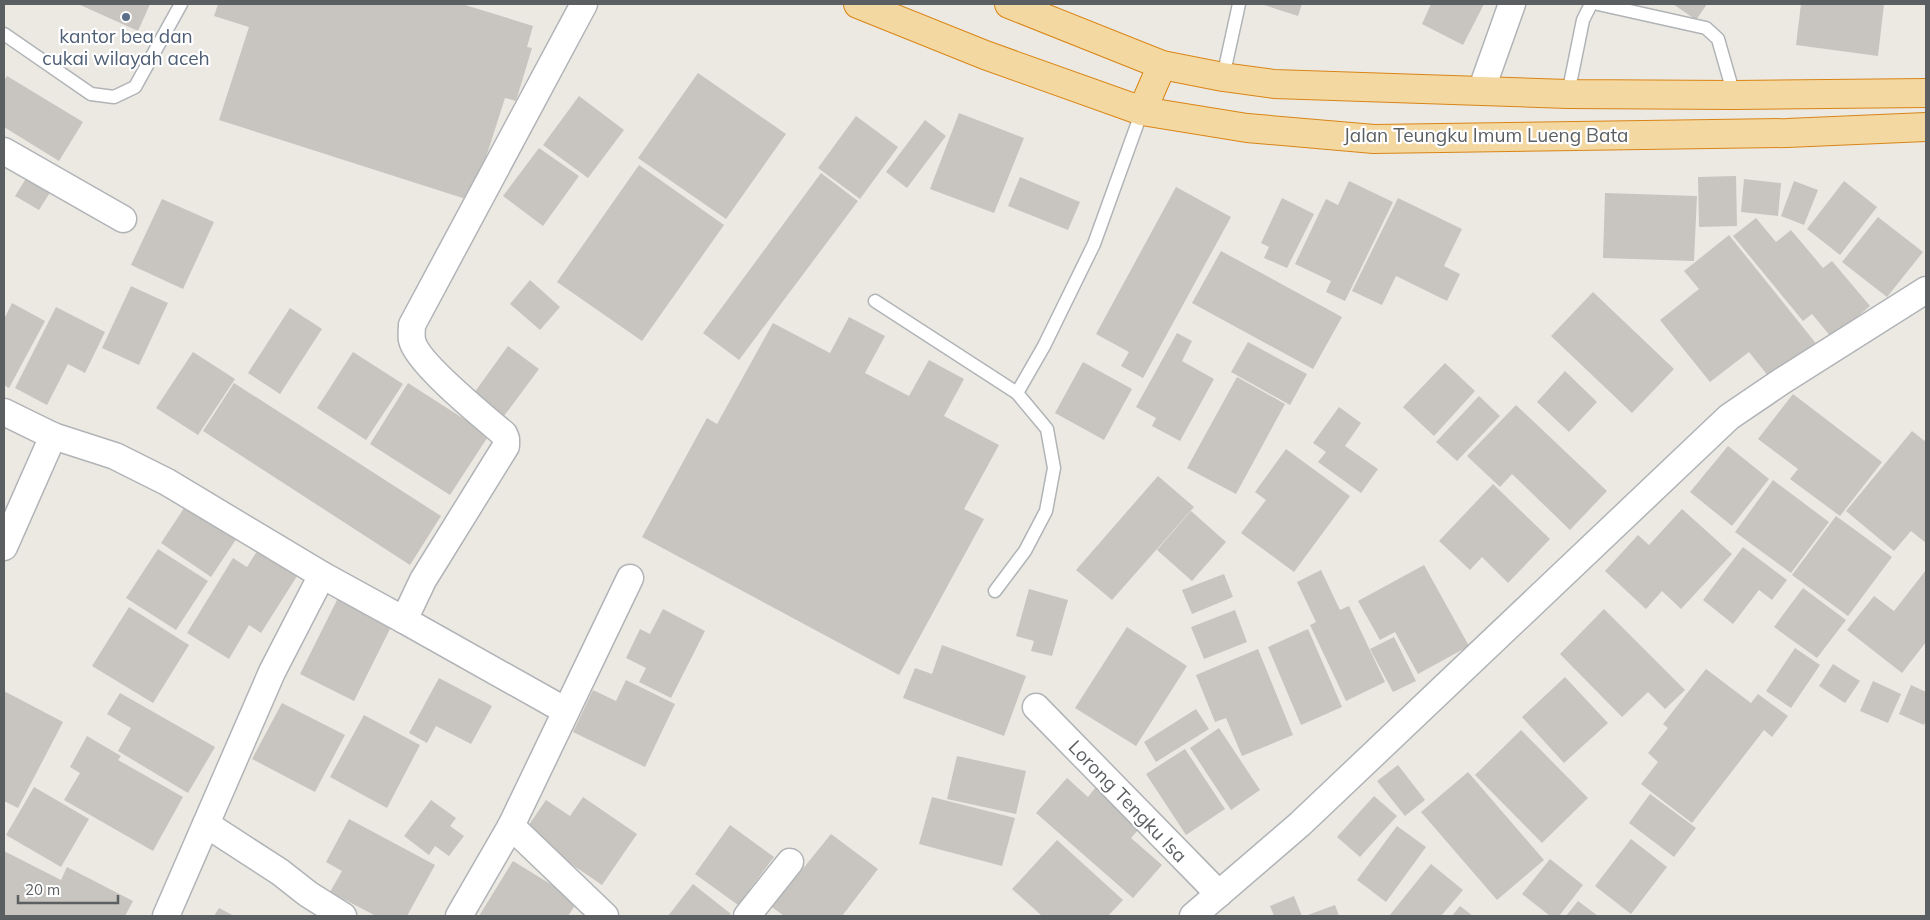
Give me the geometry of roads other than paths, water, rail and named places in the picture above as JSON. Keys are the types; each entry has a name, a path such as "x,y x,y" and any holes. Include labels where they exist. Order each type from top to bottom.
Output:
{"highway":[{"name":"Jalan Teungku Imum Lueng Bata","path":"858,4 985,55 1142,111 1248,128 1374,139 1788,133 1926,127"},
{"path":"1009,4 1162,65 1223,77 1274,84 1568,94 1926,93"},
{"path":"1142,111 1162,65"}],"street":[{"path":"404,620 423,580 506,446 504,434 449,387 422,358 412,342 412,325 584,4"},
{"path":"1481,91 1512,4"},
{"path":"4,151 123,219"},
{"path":"1193,916 1300,824 1729,417 1782,381 1920,304"},
{"path":"4,412 53,436 115,456 167,482 322,575 566,711"},
{"path":"4,547 53,436"},
{"path":"166,916 272,672 322,575"},
{"path":"459,916 511,826 630,578"},
{"name":"Lorong Tengku Isa","path":"1036,707 1219,894"},
{"path":"206,824 343,916"},
{"path":"511,826 605,916"},
{"path":"747,916 790,862"}],"lane":[{"path":"4,34 91,94 114,97 135,86 181,4"},
{"path":"1223,77 1239,4"},
{"path":"1568,94 1583,20 1591,4"},
{"path":"1598,4 1706,28 1718,39 1734,95"},
{"path":"1017,393 1044,346 1094,244 1142,111"},
{"path":"875,301 1017,393 1047,429 1054,468 1046,511 1025,551 996,591"}],"place":[{"name":"kantor bea dan cukai wilayah aceh","path":"126,17"}]}
